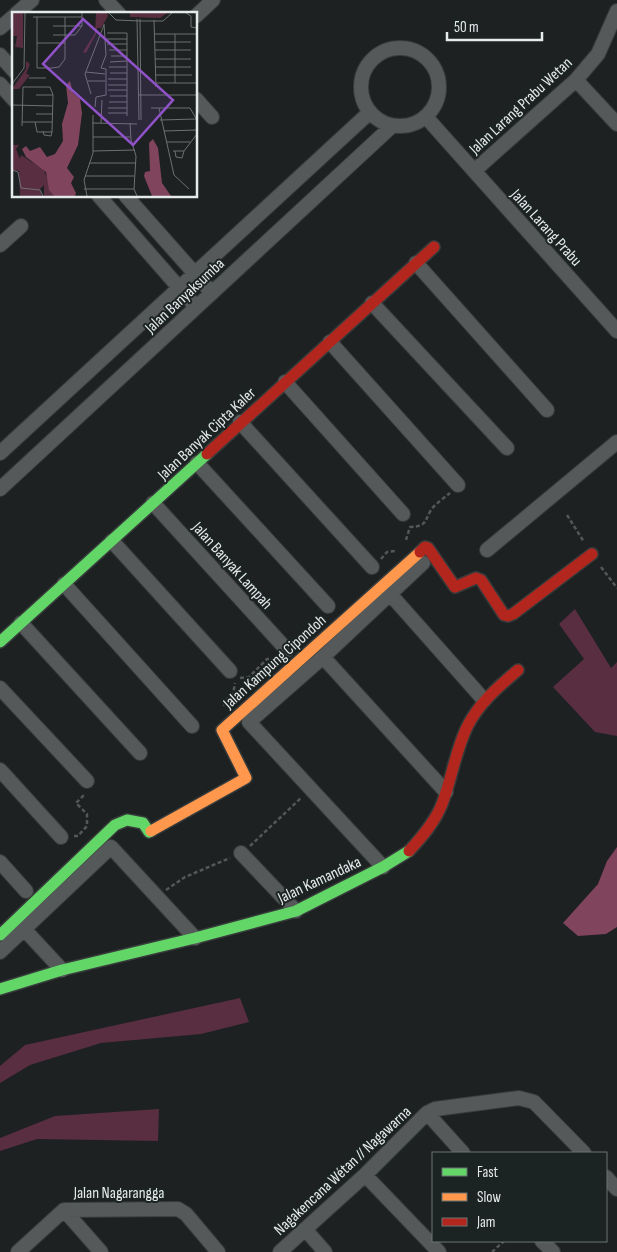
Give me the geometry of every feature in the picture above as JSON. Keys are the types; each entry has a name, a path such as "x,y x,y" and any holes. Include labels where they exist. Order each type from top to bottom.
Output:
{"street":[{"path":"18,12 32,0"},
{"path":"106,0 117,12"},
{"path":"198,14 213,0"},
{"name":"Jalan Larang Prabu Wetan","path":"474,171 576,80 598,54 617,11"},
{"path":"0,28 12,18"},
{"path":"402,48 420,53 433,66 439,84 436,102 426,117 416,124 403,127 391,126 370,113 361,96 361,78 369,61 384,51 402,48"},
{"path":"0,55 12,69"},
{"path":"576,80 617,124"},
{"path":"0,84 12,98"},
{"path":"198,101 212,117"},
{"name":"Jalan Banyaksumba","path":"0,453 370,113"},
{"name":"Jalan Larang Prabu","path":"426,117 617,332"},
{"name":"Jalan Banyaksumba","path":"0,489 391,126"},
{"path":"101,198 196,307"},
{"path":"128,198 212,293"},
{"path":"0,245 21,226"},
{"name":"Jalan Banyak Cipta Kaler","path":"2,636 22,623 240,422 434,247"},
{"path":"416,263 547,410"},
{"path":"372,303 506,448"},
{"path":"330,342 458,485"},
{"path":"285,382 403,514"},
{"path":"240,422 372,567"},
{"path":"487,550 617,442"},
{"path":"197,463 328,606"},
{"name":"Jalan Banyak Lampah","path":"153,503 287,650"},
{"path":"112,541 230,671"},
{"name":"Jalan Kampung Cipondoh","path":"0,935 115,825 127,820 143,823 149,832 246,778 222,730 425,547 428,548 455,587 476,578 481,580 504,614 508,616 592,554"},
{"path":"383,867 249,722 323,657 423,563"},
{"path":"64,584 192,726"},
{"path":"390,594 484,700"},
{"path":"22,623 140,753"},
{"path":"323,657 446,792"},
{"name":"Jalan Kamandaka","path":"0,989 62,970 296,911 383,867 407,852 428,830 442,805 458,747 468,725 484,700 518,670"},
{"path":"0,688 87,781"},
{"path":"0,770 61,837"},
{"path":"0,952 111,847 195,938"},
{"path":"241,854 296,911"},
{"path":"0,862 26,891"},
{"path":"24,929 62,970"},
{"name":"Nagakencana Wétan // Nagawarna","path":"280,1252 365,1175 427,1113 435,1110 519,1098 534,1102 583,1152"},
{"path":"427,1113 462,1152"},
{"path":"365,1175 439,1252"},
{"path":"607,1178 617,1189"},
{"name":"Jalan Nagarangga","path":"18,1252 64,1210 178,1209 186,1214 218,1252"},
{"path":"64,1210 101,1252"},
{"path":"305,1229 325,1252"},
{"path":"543,1242 553,1252"}],"path":[{"path":"402,545 408,539 410,527 420,526 428,518 432,509 458,485"},
{"path":"372,567 387,552 396,551"},
{"path":"223,713 225,701 234,694 236,678 248,677 267,659 278,659 287,650"},
{"path":"61,837 78,836 87,826 87,814 76,803 87,792 87,781"},
{"path":"492,1252 503,1242"}],"shaded area":[{"path":"575,609 611,668 617,662 617,736 595,732 553,687 584,659 559,624"},
{"path":"617,847 617,927 606,934 578,936 563,923 598,884 607,861"},
{"path":"240,998 249,1022 201,1034 101,1043 30,1065 0,1083 0,1066 25,1045"},
{"path":"159,1109 158,1141 37,1139 0,1151 0,1138 55,1116"}],"traffic: fast":[{"path":"0,642 207,454"},
{"path":"0,935 115,825 127,820 143,823 149,832 151,831"},
{"path":"0,989 62,970 296,911 383,867 409,851"}],"traffic: slow":[{"path":"151,831 246,778 222,730 420,552"}],"traffic: jam":[{"path":"207,454 434,247"},
{"path":"420,552 425,547 428,548 455,587 476,578 481,580 504,615 508,616 592,554"},
{"path":"409,851 428,829 439,811 459,746 472,718 489,696 518,670"}]}
